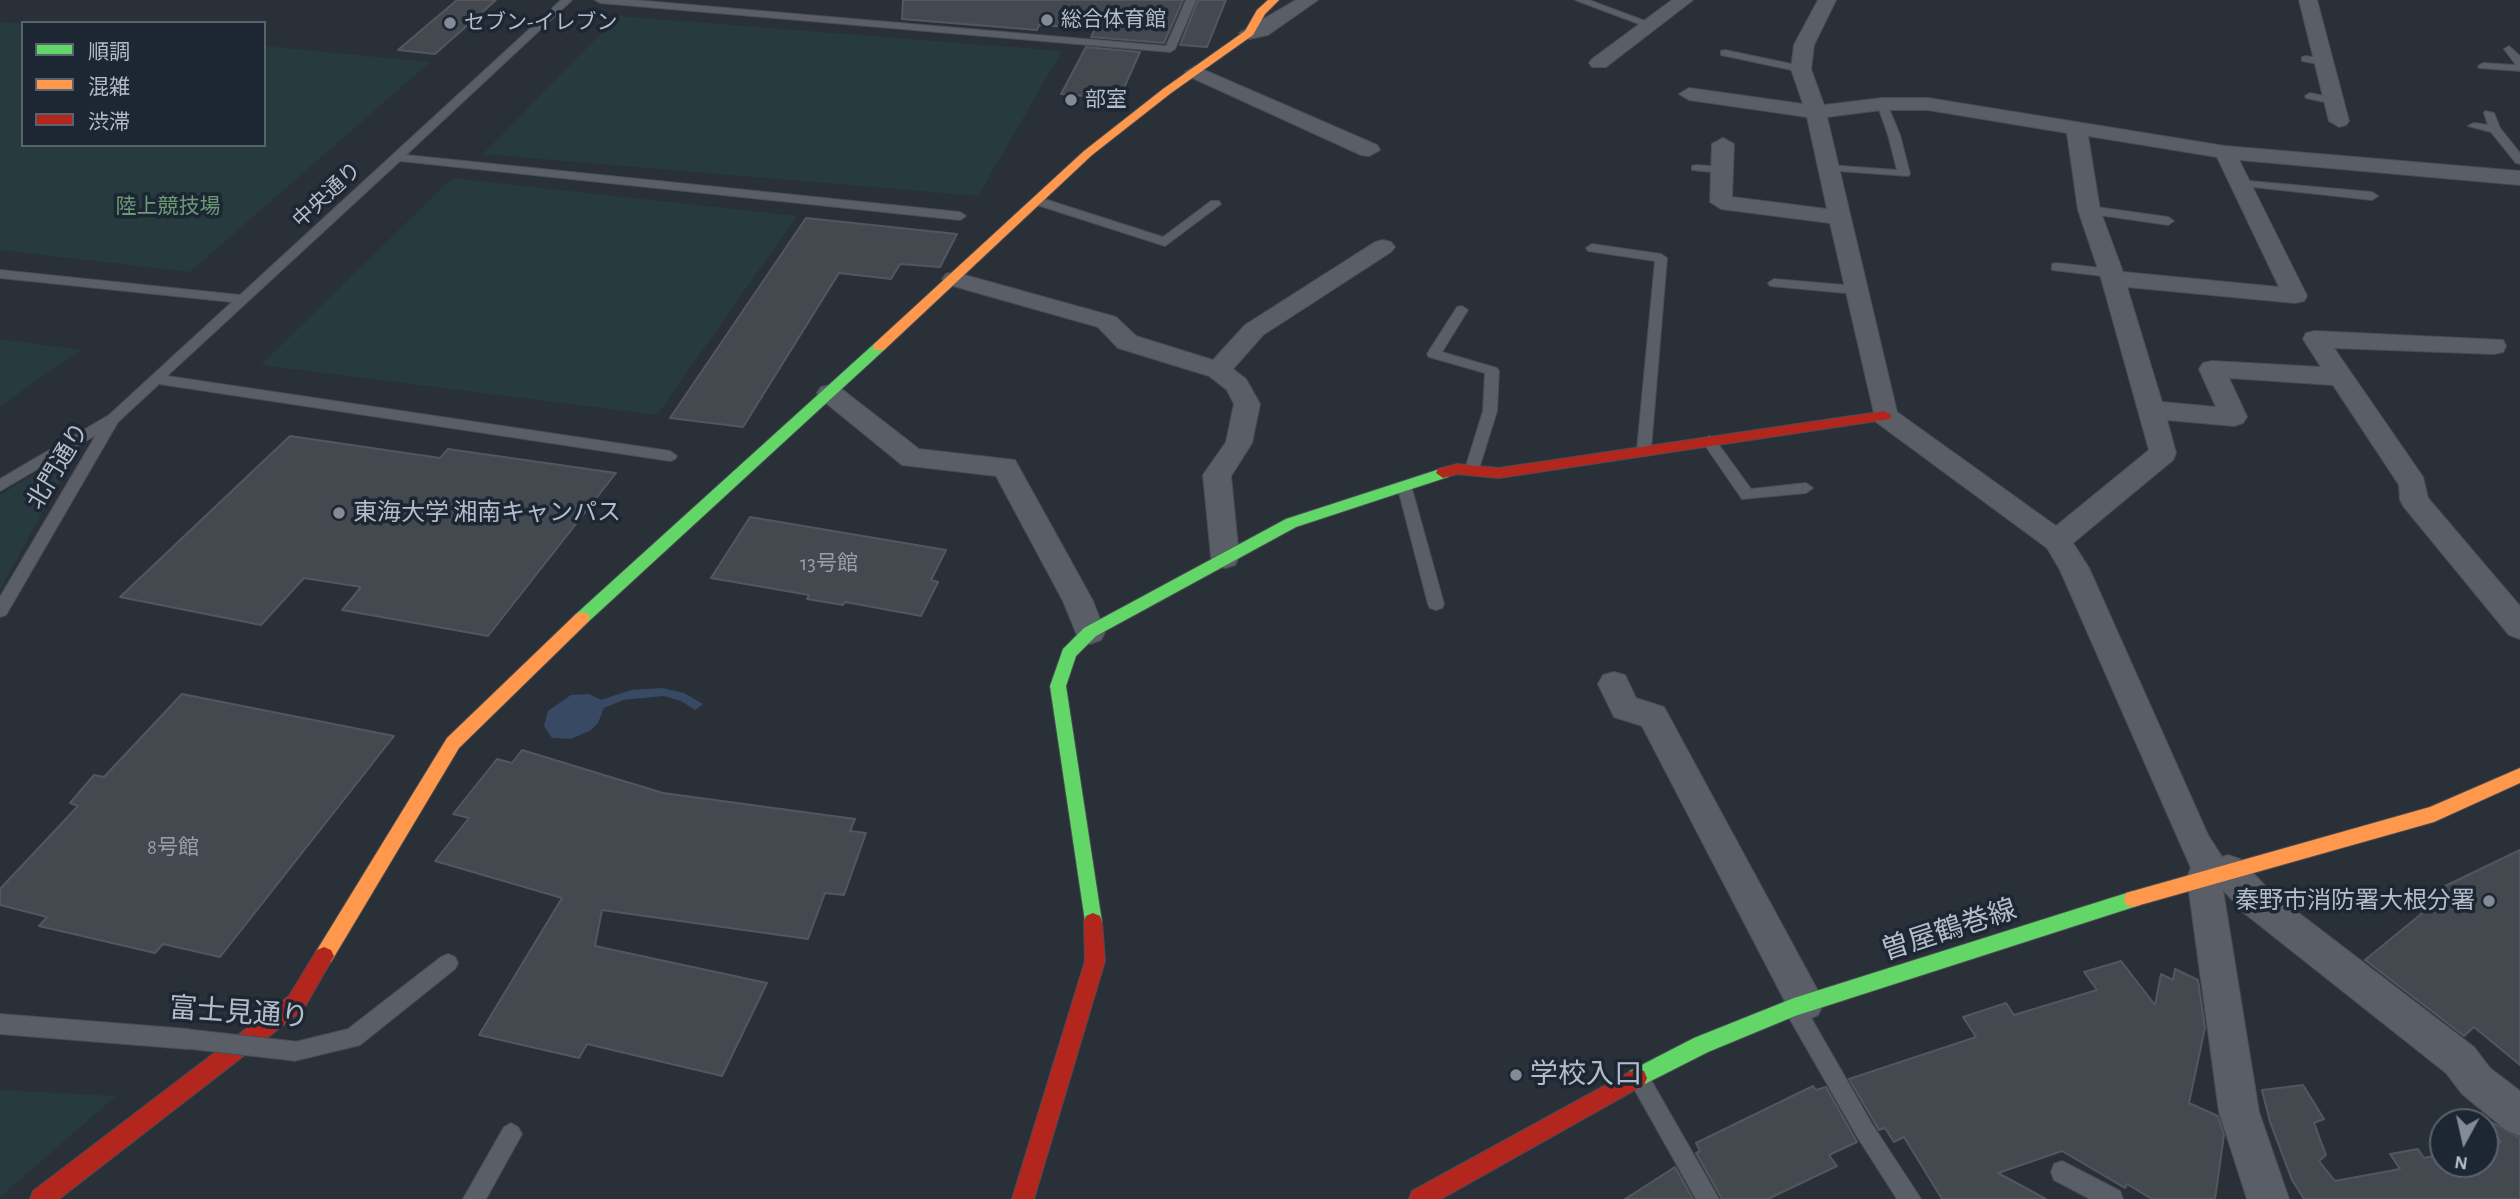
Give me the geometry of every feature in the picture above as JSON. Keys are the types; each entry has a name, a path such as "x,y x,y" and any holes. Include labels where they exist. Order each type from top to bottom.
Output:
{"street":[{"path":"41,1199 296,1003 416,800 453,743 562,636 831,394 1088,153 1249,33 1261,12 1274,0"},
{"path":"1249,33 1261,31 1310,0"},
{"path":"1599,63 1684,0"},
{"path":"2308,0 2315,61 2334,101 2339,121"},
{"path":"1821,1 1804,45 1801,69 1816,112 1885,416 2057,541 2074,568 2195,844 2215,874 2257,902 2459,1060 2476,1081 2520,1116"},
{"path":"1195,72 1369,150"},
{"path":"1689,94 1816,112 1882,104 1948,107 2225,152 2520,178"},
{"path":"2057,541 2163,453 2112,275 2089,210 2077,130"},
{"path":"1723,144 1721,202 1840,218"},
{"path":"2112,275 2295,296 2225,152"},
{"path":"1218,370 1254,330 1383,247"},
{"path":"954,279 1107,322 1127,342 1218,370 1237,385 1247,404 1238,443 1217,475 1225,557"},
{"path":"2494,346 2315,340 2413,484 2414,500 2520,627"},
{"path":"2150,410 2234,417 2212,369 2342,377"},
{"path":"831,394 912,458 1004,467 1078,601 1090,632"},
{"path":"1023,1199 1095,961 1093,909 1058,686 1069,653 1090,632 1291,523 1405,489 1457,470 1499,473 1644,449 1885,416"},
{"path":"1614,684 1625,708 1653,716 1800,1005"},
{"name":"曽屋鶴巻線","path":"1420,1199 1638,1077 1701,1045 1800,1005 2215,874 2434,814 2520,775"},
{"path":"2215,874 2239,1112 2268,1199"}],"lane":[{"name":"中央通り","path":"114,418 567,0"},
{"path":"600,0 1170,49 1191,0"},
{"path":"1580,0 1651,24"},
{"path":"2509,49 2520,65"},
{"path":"1725,53 1801,69"},
{"path":"2483,66 2520,65"},
{"path":"2310,96 2334,101"},
{"path":"1828,168 1904,174 1894,135 1882,104"},
{"path":"2489,113 2495,129 2520,161"},
{"path":"2474,126 2495,129"},
{"path":"396,157 960,216"},
{"path":"1696,168 1722,170"},
{"path":"2238,183 2372,196"},
{"path":"1038,201 1164,242 1215,204"},
{"path":"2089,210 2168,221"},
{"path":"1592,248 1661,258 1644,449"},
{"path":"2056,267 2112,275"},
{"path":"0,274 243,299"},
{"path":"1774,283 1856,290"},
{"path":"1462,310 1434,354 1492,372 1490,411 1472,469"},
{"path":"156,379 670,456"},
{"path":"0,486 114,418"},
{"name":"北門通り","path":"0,611 114,418"},
{"path":"1709,441 1747,495 1806,488"},
{"path":"1405,489 1436,604"},
{"name":"富士見通り","path":"0,1024 188,1039 294,1051 352,1038 448,963"},
{"path":"1800,1005 1865,1130 1910,1199"},
{"path":"1638,1077 1708,1199"},
{"path":"474,1199 511,1134"},
{"path":"2062,1172 2112,1199"}],"green space":[{"path":"618,16 1062,51 978,196 483,154"},
{"name":"陸上競技場","path":"0,22 21,24 21,147 266,147 266,46 430,62 190,272 0,250"},
{"path":"452,178 797,216 657,415 261,365"},
{"path":"0,339 81,350 0,406"},
{"path":"78,447 0,590 0,495"},
{"path":"0,1090 116,1096 0,1197"}],"water":[{"path":"662,688 684,693 703,704 695,710 681,701 664,696 623,700 604,708 598,723 591,730 571,739 552,738 544,726 548,711 571,695 589,694 601,700 631,690"}],"building":[{"name":"セブン-イレブン","path":"457,0 496,0 435,54 398,50"},
{"name":"総合体育館","path":"903,0 1183,0 1164,43 1091,37 1095,29 1039,25 1037,30 902,19"},
{"name":"部室","path":"1198,0 1226,0 1207,47 1180,45"},
{"path":"1086,47 1140,52 1119,99 1061,94"},
{"path":"806,218 957,234 940,267 900,264 891,279 839,273 743,427 670,418"},
{"path":"290,436 440,458 448,449 616,473 488,636 342,610 361,587 304,578 261,625 120,597"},
{"path":"750,517 946,550 931,580 938,582 921,616 845,602 843,605 807,599 809,595 711,578"},
{"path":"182,694 394,736 220,957 163,944 155,953 39,926 47,917 0,905 0,889 78,806 70,803 94,775 104,777"},
{"path":"522,750 663,793 855,819 850,831 866,833 844,895 825,893 808,939 602,910 595,946 767,983 722,1076 587,1044 579,1058 479,1035 562,898 435,861 469,818 453,814 497,759 512,763"},
{"path":"2520,850 2520,1065 2474,1027 2464,1036 2365,960 2448,892 2443,887"},
{"path":"2121,961 2155,1005 2161,974 2173,980 2175,969 2198,980 2205,1028 2189,1103 2218,1116 2224,1135 2215,1199 2152,1199 2127,1184 2125,1188 2062,1151 1998,1173 2046,1199 1942,1199 1904,1137 1894,1142 1885,1128 1879,1130 1849,1079 1976,1037 1963,1017 2006,1003 2014,1015 2097,990 2084,972"},
{"path":"2303,1085 2324,1119 2314,1123 2326,1155 2319,1161 2335,1181 2400,1169 2390,1154 2418,1149 2424,1158 2429,1157 2429,1178 2499,1178 2499,1126 2520,1138 2520,1199 2304,1199 2292,1180 2270,1122 2262,1090"},
{"path":"1813,1086 1816,1090 1826,1087 1857,1142 1829,1155 1837,1166 1768,1199 1722,1199 1696,1153 1700,1151 1696,1143"},
{"path":"1675,1167 1693,1199 1625,1199"}],"traffic: fast":[{"path":"582,618 879,347"},
{"path":"1093,922 1058,686 1069,653 1090,632 1291,523 1443,473"},
{"path":"1637,1078 1701,1045 1794,1007 2133,899"}],"traffic: slow":[{"path":"879,347 1088,153 1167,91 1249,33 1261,12 1274,0"},
{"path":"324,956 453,743 582,618"},
{"path":"2133,899 2434,814 2520,775"}],"traffic: jam":[{"path":"1443,473 1457,469 1499,473 1885,416"},
{"path":"1023,1199 1095,961 1093,922"},
{"path":"41,1199 296,1003 324,956"},
{"path":"1420,1199 1637,1078"}],"place":[{"name":"総合体育館","path":"1047,20"},
{"name":"セブン-イレブン","path":"450,23"},
{"name":"部室","path":"1071,100"},
{"name":"東海大学 湘南キャンパス","path":"339,513"},
{"name":"秦野市消防署大根分署","path":"2489,901"},
{"name":"学校入口","path":"1516,1075"}]}
